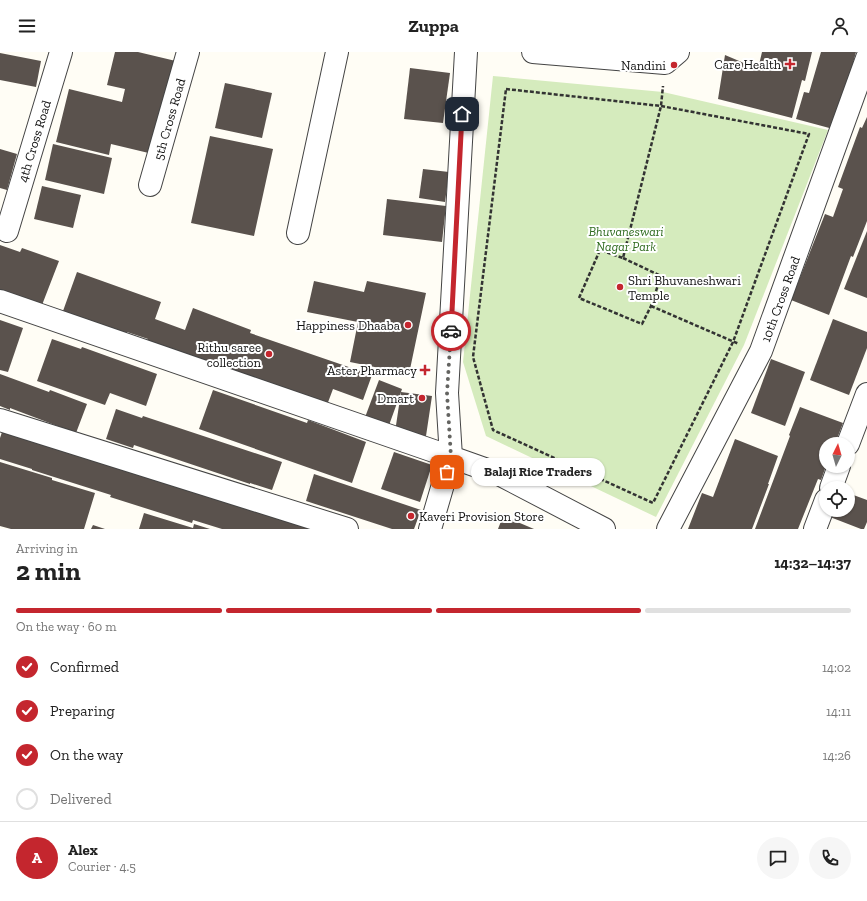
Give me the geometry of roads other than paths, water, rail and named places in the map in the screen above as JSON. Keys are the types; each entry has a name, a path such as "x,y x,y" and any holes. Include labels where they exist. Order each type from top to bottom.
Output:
{"street":[{"name":"4th Cross Road","path":"7,231 61,52"},
{"name":"5th Cross Road","path":"150,185 188,52"},
{"path":"298,232 336,52"},
{"path":"430,529 451,457 447,393 466,52"},
{"path":"541,52 671,58"},
{"name":"10th Cross Road","path":"668,529 761,351 867,58"},
{"path":"0,301 499,474 604,529"},
{"path":"851,437 867,394"},
{"path":"0,420 347,529"},
{"path":"815,529 820,517"}],"place":[{"name":"Care Health","path":"790,64"},
{"name":"Nandini","path":"674,65"},
{"name":"Shri Bhuvaneshwari Temple","path":"620,287"},
{"name":"Happiness Dhaaba","path":"408,325"},
{"name":"Rithu saree collection","path":"269,354"},
{"name":"Aster Pharmacy","path":"425,370"},
{"name":"Dmart","path":"422,398"},
{"name":"Balaji Rice Traders","path":"447,472"},
{"name":"Kaveri Provision Store","path":"411,516"}],"park label":[{"name":"Bhuvaneswari Nagar Park","path":"626,238"}]}
